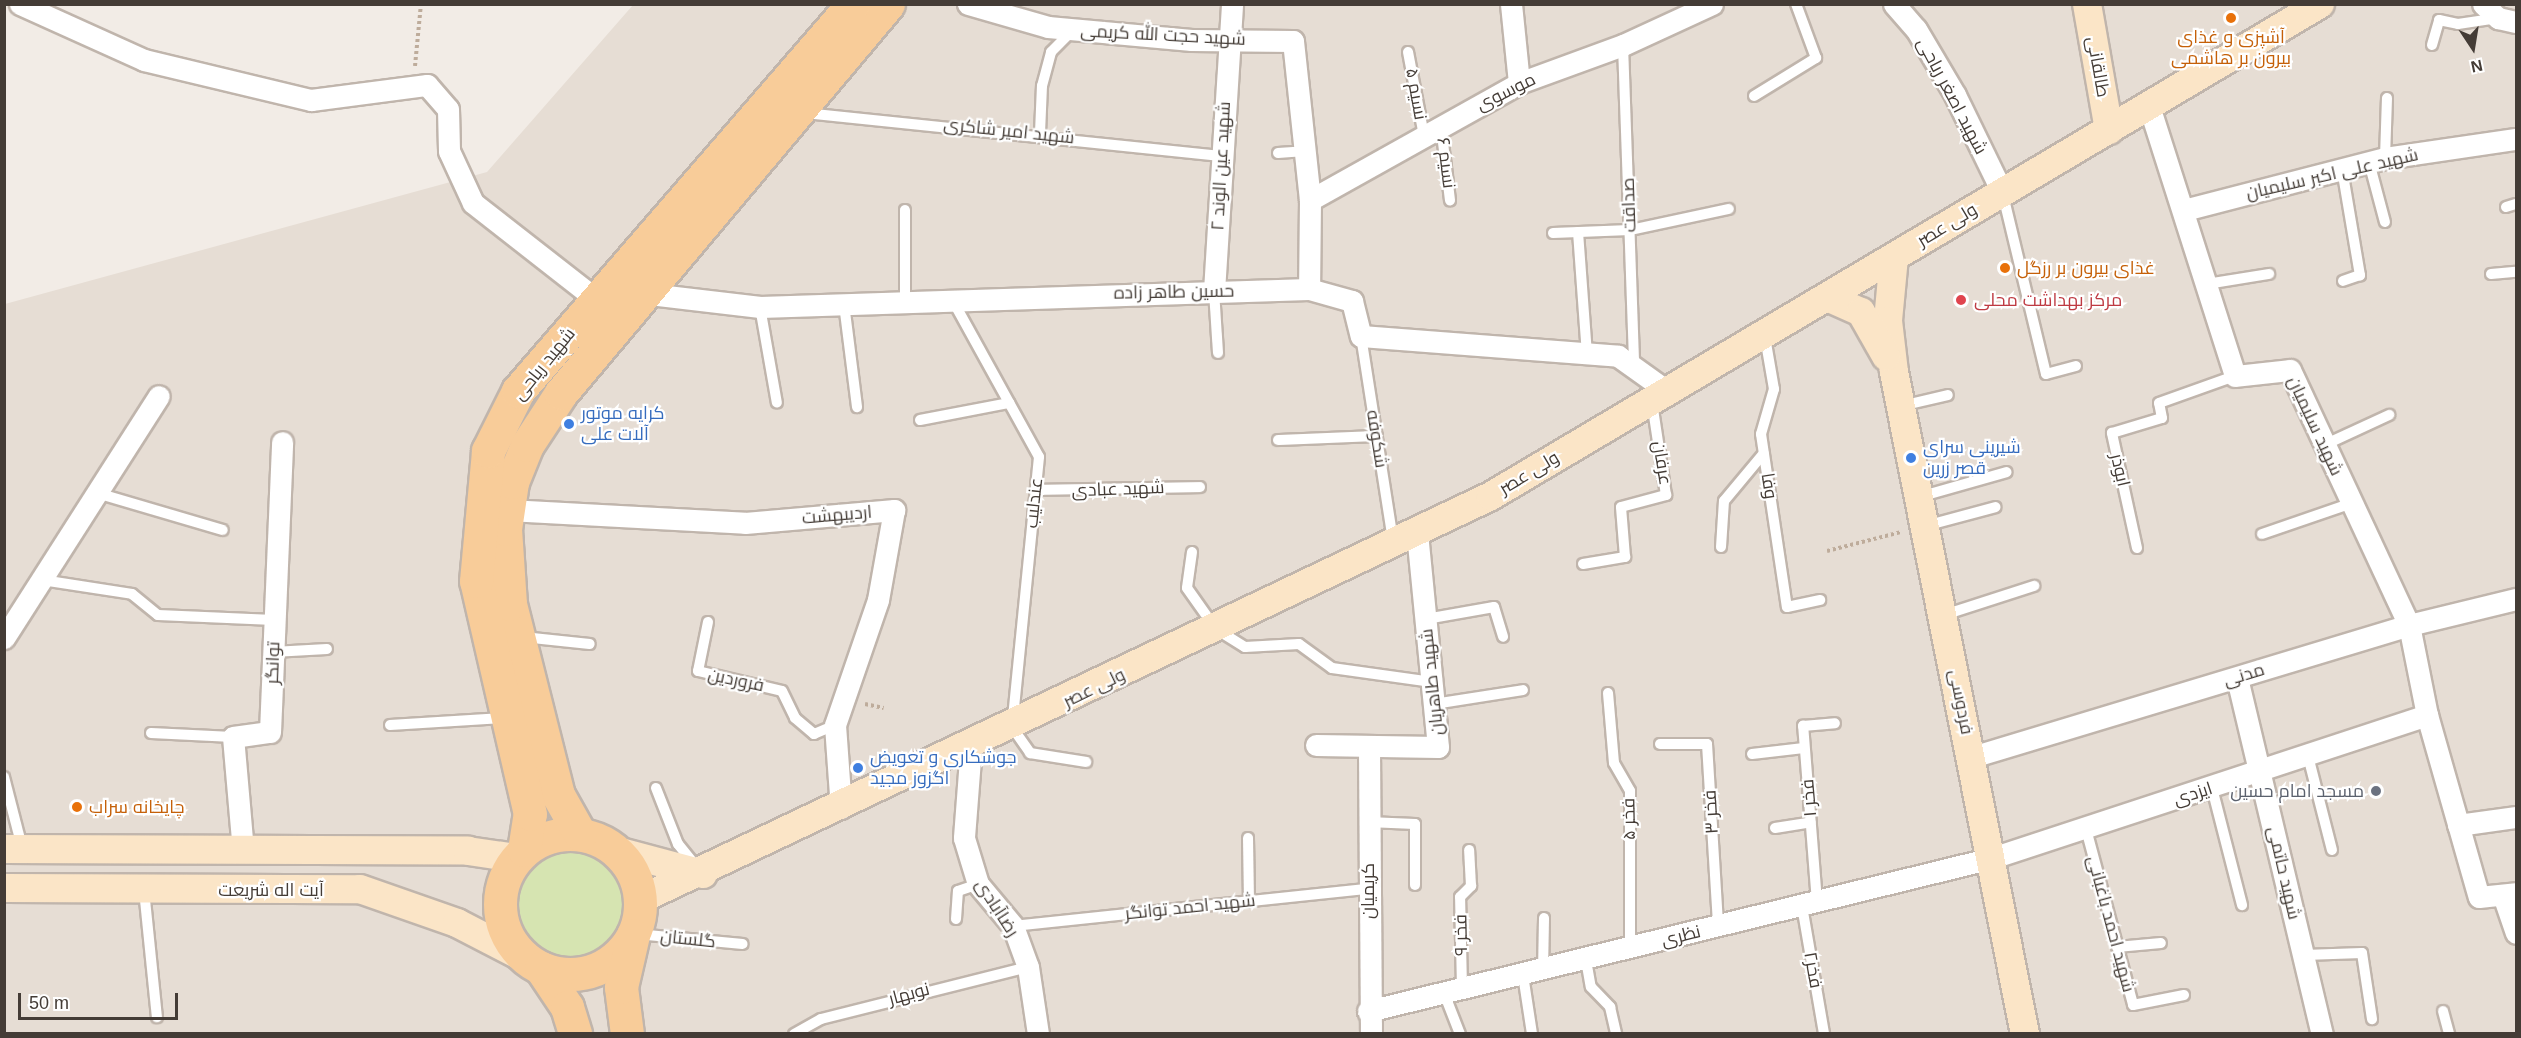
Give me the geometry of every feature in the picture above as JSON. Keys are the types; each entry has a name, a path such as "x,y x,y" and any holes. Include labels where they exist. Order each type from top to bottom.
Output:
{"main road":[{"name":"شهید ریاحی","path":"520,854 530,814 476,580 488,451 518,391 853,4"},
{"name":"شهید ریاحی","path":"580,834 558,795 517,636 509,594 508,510 512,482 527,445 561,393 641,293 888,4"},
{"path":"575,1034 567,1007 532,963 509,940 500,909 504,876 520,854 560,834 580,834 617,851 631,868 639,900 621,987 627,1034"},
{"path":"532,963 562,974 605,965 634,933"}],"street":[{"path":"20,4 144,60 311,100 427,85 448,109 449,151 473,203 597,300"},
{"name":"شهید حجت الله کریمی","path":"968,4 1073,30 1227,40 1293,41 1310,200 1309,289"},
{"name":"شهید عین الوند ۲","path":"1214,291 1227,40 1232,4"},
{"path":"1511,4 1519,83"},
{"name":"موسوی","path":"1310,200 1519,83 1623,45 1712,4"},
{"name":"شهید اصغر ریاحی","path":"1894,4 1916,29 1955,95 2002,192"},
{"name":"طالقانی","path":"2087,4 2109,130"},
{"name":"ولی عصر","path":"639,900 703,874 1491,496 2320,4"},
{"path":"2149,106 2235,376"},
{"name":"شهید علی اکبر سلیمیان","path":"2184,210 2377,160 2517,139"},
{"name":"فردوسی","path":"1893,257 1888,321 1894,372 2025,1034"},
{"name":"حسین طاهر زاده","path":"641,293 760,307 1309,289 1352,301 1361,336"},
{"name":"فردوسی","path":"1827,297 1861,312 1894,372"},
{"path":"1361,336 1618,356 1634,364 1659,395"},
{"name":"شهید سلیمیان","path":"2235,376 2290,369 2409,624"},
{"path":"4,638 159,396"},
{"name":"توانگر","path":"233,737 270,732 282,442"},
{"name":"اردیبهشت","path":"508,510 745,523 894,510 878,600 835,725 841,808"},
{"name":"شهید طاهریان","path":"1317,745 1368,748 1438,747 1426,619 1406,537"},
{"name":"مدنی","path":"1972,757 2409,624 2517,599"},
{"path":"2409,624 2427,715 2479,897 2510,894 2517,933"},
{"name":"شهید حاتمی","path":"2237,678 2322,1034"},
{"name":"ایزدی","path":"1992,858 2260,773 2427,715"},
{"path":"233,737 243,851"},
{"name":"رضاآبادی","path":"971,746 964,838 978,884 1013,926 1028,967 1038,1034"},
{"name":"کریمیان","path":"1368,748 1368,1011 1371,1034"},
{"path":"2458,825 2517,817"},
{"path":"14,850 468,851 520,854"},
{"path":"617,851 703,874"},
{"name":"نظری","path":"1368,1011 1587,960 1992,858"},
{"name":"آیت اله شریعت","path":"4,888 360,889 457,923 532,963"}],"lane":[{"path":"1754,96 1816,58 1796,4"},
{"path":"2432,45 2439,20 2458,24 2499,15"},
{"path":"1040,134 1042,86 1051,52 1073,30"},
{"name":"صداقت","path":"1623,45 1634,364"},
{"name":"نسیم ۵","path":"1408,52 1432,131"},
{"path":"2385,222 2377,160 2387,98"},
{"name":"شهید امیر شاکری","path":"796,112 1040,134 1221,156"},
{"name":"نسیم ۶","path":"1432,131 1450,200"},
{"path":"1278,153 1305,151"},
{"path":"2342,169 2360,275 2343,281"},
{"path":"2002,192 2046,374 2076,366"},
{"path":"1553,233 1630,230 1730,208"},
{"path":"904,302 905,210"},
{"path":"1578,232 1587,354"},
{"path":"2491,274 2517,272"},
{"path":"2207,284 2269,274"},
{"path":"1214,291 1218,353"},
{"name":"عندلیب","path":"953,301 1039,457 1012,727"},
{"path":"844,304 858,407"},
{"path":"760,307 777,403"},
{"name":"وفا","path":"1764,333 1774,389 1761,435 1787,607 1820,600"},
{"name":"شکوفه","path":"1361,336 1377,436 1406,537"},
{"name":"ابوذر","path":"2137,548 2112,433 2162,418 2159,403 2235,376"},
{"name":"عرفان","path":"1583,564 1625,557 1621,507 1666,495 1659,395"},
{"path":"1901,406 1947,395"},
{"path":"920,420 1009,403"},
{"path":"2324,446 2389,415"},
{"path":"1278,440 1377,436"},
{"path":"1721,547 1724,501 1764,453"},
{"path":"1919,498 2007,472"},
{"name":"شهید عبادی","path":"1036,490 1200,487"},
{"path":"97,494 223,530"},
{"path":"2262,534 2352,503"},
{"path":"1925,526 1996,507"},
{"path":"1192,552 1187,588 1216,629 1245,647 1299,644 1332,668 1432,682"},
{"path":"42,580 132,594 158,615 274,620"},
{"path":"1943,615 2034,586"},
{"path":"1426,619 1494,607 1503,637"},
{"name":"فروردین","path":"708,622 698,671 782,691 795,718 813,734 835,725"},
{"path":"517,636 590,644"},
{"path":"273,652 327,649"},
{"path":"1434,704 1523,690"},
{"name":"فخر ۵","path":"1608,693 1614,763 1630,790 1630,949"},
{"path":"390,725 508,717"},
{"name":"فخر ۱","path":"1810,904 1810,822 1803,726 1835,723"},
{"path":"1012,727 1030,753 1086,762"},
{"path":"151,733 233,737"},
{"name":"فخر ۳","path":"1660,744 1707,744 1718,926"},
{"path":"1752,754 1804,748"},
{"path":"2308,756 2332,850"},
{"path":"4,777 14,850"},
{"path":"656,788 678,844 703,874"},
{"path":"2212,788 2242,905"},
{"path":"1368,822 1415,824 1414,885"},
{"path":"1775,828 1810,822"},
{"name":"شهید احمد باغبانی","path":"2086,829 2133,1005 2184,995"},
{"path":"1248,838 1249,901"},
{"name":"فخر ۹","path":"1453,991 1460,897 1471,886 1469,850"},
{"path":"956,919 958,891 978,884"},
{"name":"شهید احمد توانگر","path":"1013,926 1368,889"},
{"path":"144,890 157,1017"},
{"name":"فخر۲","path":"1810,904 1824,1034"},
{"path":"1532,1034 1533,973 1544,918"},
{"name":"گلستان","path":"634,933 743,944"},
{"path":"2117,946 2161,944"},
{"path":"2304,956 2362,952 2372,1019"},
{"path":"1587,960 1591,987 1610,1007 1616,1034"},
{"name":"نوبهار","path":"794,1034 821,1019 1028,967"},
{"path":"1453,991 1460,1034"},
{"path":"2443,1011 2449,1034"}],"path":[{"path":"413,87 421,4"},
{"path":"1827,551 1925,526"}],"shaded area":[{"path":"633,5 2516,5 2516,1033 5,1034 5,304 487,172"}],"green space":[{"path":"569,848 591,852 610,864 622,883 626,905 622,927 610,946 591,958 569,962 547,958 528,946 516,927 512,905 516,883 528,864 547,852"}],"place":[{"name":"آشپزی و غذای بیرون بر هاشمی","path":"2231,18"},
{"name":"غذای بیرون بر رزگل","path":"2005,268"},
{"name":"مرکز بهداشت محلی","path":"1961,300"},
{"name":"کرایه موتور آلات علی","path":"569,424"},
{"name":"شیرینی سرای قصر زرین","path":"1911,458"},
{"name":"جوشکاری و تعویض اگزوز مجید","path":"858,768"},
{"name":"مسجد امام حسین","path":"2376,791"},
{"name":"چایخانه سراب","path":"77,807"}]}
